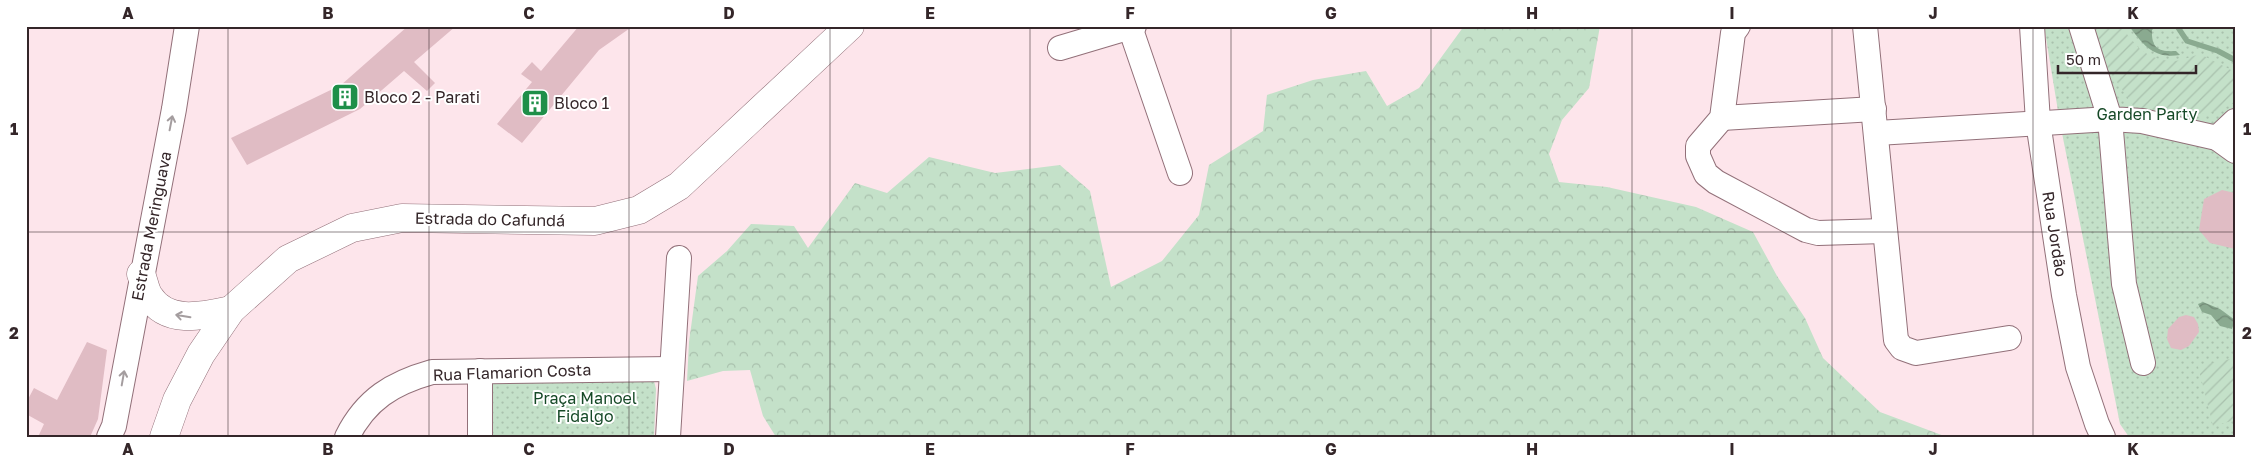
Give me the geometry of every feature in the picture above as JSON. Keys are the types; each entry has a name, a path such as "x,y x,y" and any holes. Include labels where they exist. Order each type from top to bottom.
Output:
{"main road":[{"name":"Estrada do Cafundá","path":"166,436 178,400 201,354 231,310 288,259 352,228 402,218 454,217 595,221 639,210 679,186 850,26"},
{"path":"142,274 149,295 159,307 176,315 197,318 231,310"}],"street":[{"name":"Estrada Meringuava","path":"114,433 142,274 174,110 187,26"},
{"path":"1738,26 1733,33 1722,118 1698,146 1698,156 1706,174 1716,182 1806,230 1818,233 1884,231"},
{"path":"1865,26 1896,340 1902,348 1916,353 2009,338"},
{"name":"Rua Jordão","path":"2032,26 2038,122 2064,295 2078,367 2103,437"},
{"path":"2081,26 2110,119 2124,284 2143,363"},
{"path":"1060,48 1132,27 1180,173"},
{"path":"1722,118 1874,109"},
{"path":"1877,134 2038,122 2110,119 2142,121 2226,145 2235,121"},
{"path":"668,437 679,258"},
{"name":"Rua Flamarion Costa","path":"348,437 363,411 381,394 408,379 432,372 672,368"},
{"path":"480,371 480,437"}],"green space":[{"path":"1464,26 1600,26 1589,88 1562,120 1549,154 1559,182 1607,187 1696,207 1753,232 1777,276 1805,318 1823,358 1880,412 1947,437 776,437 763,416 750,370 723,371 687,381 689,342 698,276 727,251 751,224 794,226 808,248 855,183 887,193 929,157 995,173 1060,165 1090,191 1111,287 1162,261 1199,215 1209,165 1263,131 1267,95 1313,80 1366,71 1387,106 1419,88"},
{"name":"Garden Party","path":"2044,26 2235,26 2235,437 2129,437 2120,424 2060,123"},
{"path":"2094,26 2123,26 2137,46 2157,58 2176,61 2200,54 2235,72 2235,101 2224,108 2200,114 2173,113 2134,107 2106,66"},
{"path":"2235,358 2235,420 2213,426 2198,366"},
{"name":"Praça Manoel Fidalgo","path":"488,381 654,381 656,389 654,437 486,437"}],"water":[{"path":"2129,26 2156,26 2152,30 2155,45 2161,50 2176,51 2180,55 2163,55 2150,50"},
{"path":"2203,302 2220,309 2235,320 2232,329 2220,326 2211,315 2202,312 2198,304"}],"building":[{"name":"Bloco 2 - Parati","path":"408,26 456,26 414,62 435,83 427,91 404,71 360,109 247,165 231,138 341,85"},
{"name":"Bloco 1","path":"579,26 633,26 599,50 522,143 497,124 532,82 521,74 532,62 541,71"},
{"path":"2222,190 2235,193 2235,249 2210,243 2199,230 2204,199"},
{"path":"2186,315 2194,317 2198,324 2199,332 2189,346 2181,350 2171,348 2167,339 2168,329 2179,317"},
{"path":"87,342 107,350 98,419 90,437 38,437 44,424 26,414 26,403 34,388 57,400"}],"waterway":[{"path":"2177,26 2187,41 2218,51 2235,60"}],"place":[{"name":"Bloco 2 - Parati","path":"345,97"},
{"name":"Bloco 1","path":"535,103"}]}
